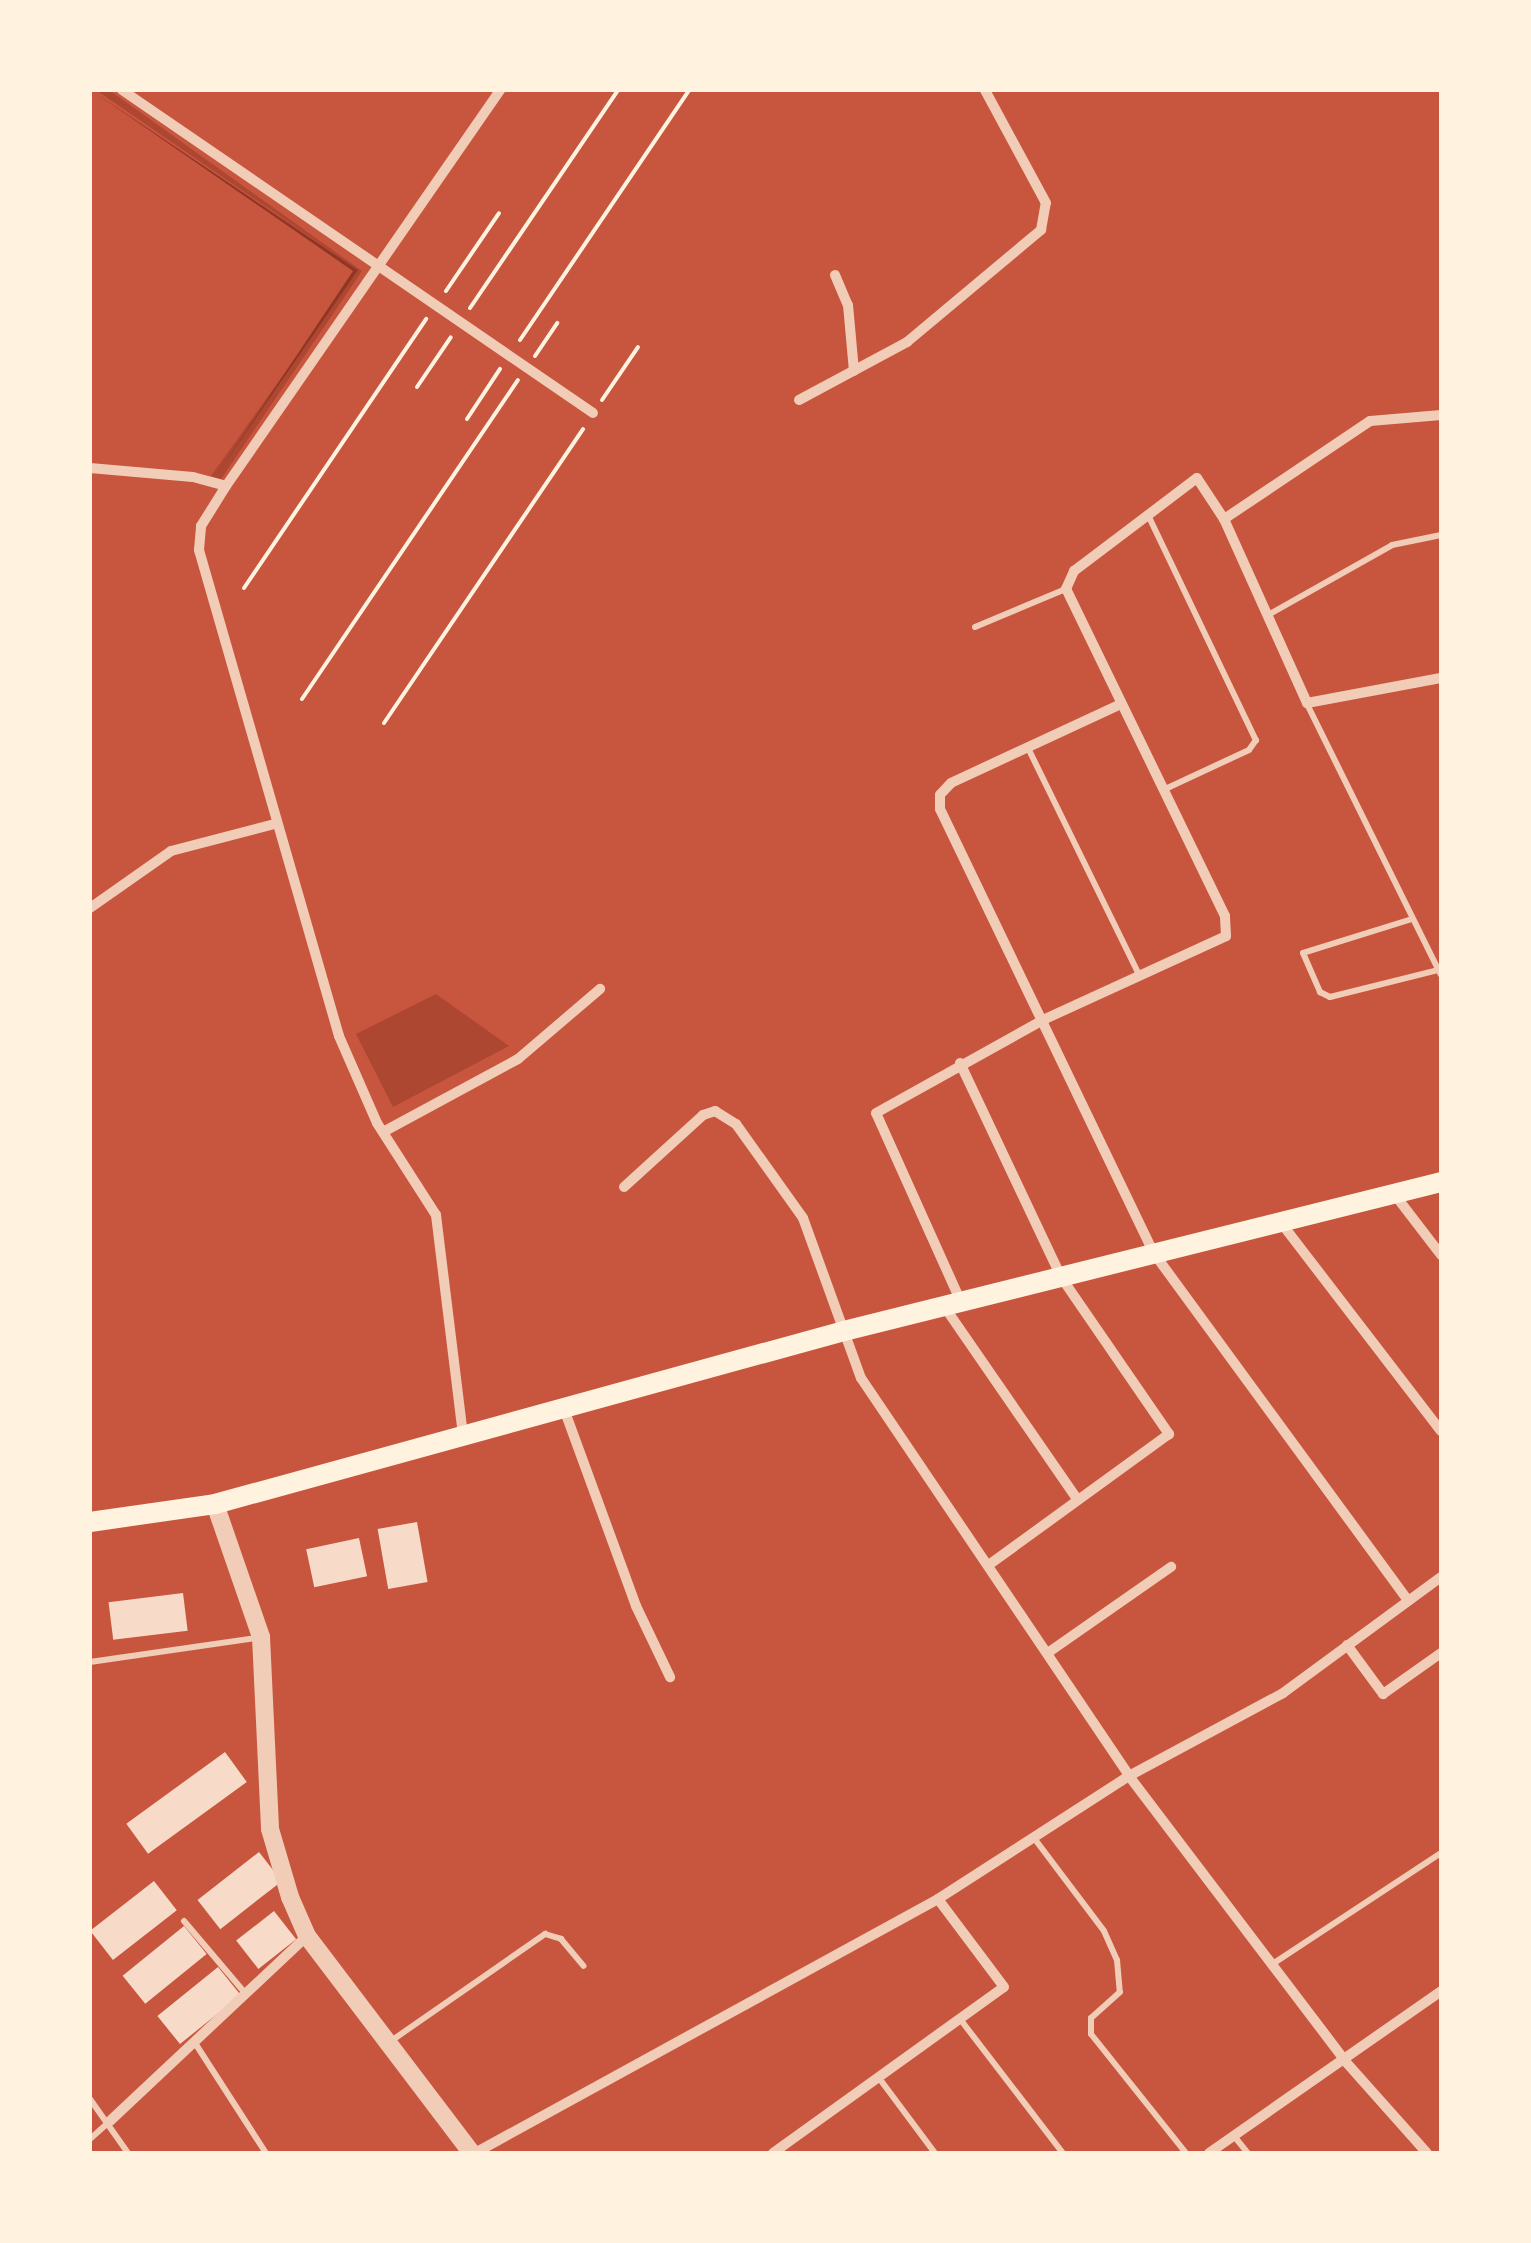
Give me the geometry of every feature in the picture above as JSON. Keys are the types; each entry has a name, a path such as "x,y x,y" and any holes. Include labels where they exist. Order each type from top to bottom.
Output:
{"main road":[{"path":"90,1522 215,1504 844,1331 1441,1182"}],"street":[{"path":"122,90 593,413"},
{"path":"463,1436 436,1215 383,1132 340,1036 275,824 199,550 201,526 226,486 500,90"},
{"path":"799,400 854,372 960,303 1041,230 1046,203 985,90"},
{"path":"835,275 848,305 854,372"},
{"path":"1224,519 1370,421 1441,415"},
{"path":"90,468 193,477 226,486"},
{"path":"1077,1499 953,1306 876,1113 1045,1020 1226,936 1225,916 1066,589 1074,571 1197,478 1224,519 1307,703 1441,678"},
{"path":"1121,704 951,783 940,795 940,809 1154,1252 1408,1601"},
{"path":"90,908 171,851 275,824"},
{"path":"383,1132 518,1059 600,989"},
{"path":"960,1064 1060,1277 1169,1434 989,1565"},
{"path":"624,1186 703,1114 725,1116 794,1202 861,1378 1130,1776 1344,2061 1427,2153"},
{"path":"1394,1194 1441,1255"},
{"path":"1282,1224 1441,1432"},
{"path":"564,1408 636,1606 670,1677"},
{"path":"215,1504 261,1638 270,1829 307,1936 386,2045 474,2153 938,1899 1130,1776 1283,1693 1441,1577"},
{"path":"1049,1652 1171,1567"},
{"path":"1347,1646 1383,1694 1441,1653"},
{"path":"772,2153 1004,1987 938,1899"},
{"path":"110,2121 307,1936"},
{"path":"1209,2153 1441,1991"}],"lane":[{"path":"1148,514 1256,740 1249,750 1165,789"},
{"path":"1268,616 1392,545 1441,535"},
{"path":"975,627 1066,589"},
{"path":"1307,703 1440,972 1330,997 1320,992 1303,952 1412,920"},
{"path":"1027,747 1140,978"},
{"path":"90,1662 261,1638"},
{"path":"1034,1838 1104,1931 1116,1960 1120,1992 1090,2018 1091,2034 1186,2153"},
{"path":"1270,1966 1441,1853"},
{"path":"184,1921 246,1994"},
{"path":"386,2045 545,1934 561,1939 584,1966"},
{"path":"960,2019 1063,2153"},
{"path":"195,2043 266,2153"},
{"path":"878,2078 935,2153"},
{"path":"90,2099 110,2121 128,2153"},
{"path":"90,2139 110,2121"},
{"path":"1233,2135 1248,2153"}],"path":[{"path":"417,387 618,90"},
{"path":"467,419 689,90"},
{"path":"244,588 499,212"},
{"path":"302,699 557,323"},
{"path":"384,723 638,347"}],"shaded area":[{"path":"91,90 358,270 218,473 353,271"},
{"path":"96,90 109,90 362,271 221,479 211,476 358,270"},
{"path":"436,994 509,1046 393,1107 356,1034"}],"building":[{"path":"417,1522 428,1582 388,1589 378,1529"},
{"path":"359,1538 367,1576 314,1587 306,1549"},
{"path":"183,1593 188,1631 113,1640 109,1602"},
{"path":"225,1752 247,1782 148,1854 126,1824"},
{"path":"259,1852 282,1881 220,1929 198,1900"},
{"path":"154,1881 177,1910 113,1960 90,1931"},
{"path":"274,1911 296,1939 258,1969 236,1941"},
{"path":"184,1926 207,1954 145,2004 123,1976"},
{"path":"218,1967 241,1995 180,2044 157,2016"}]}
